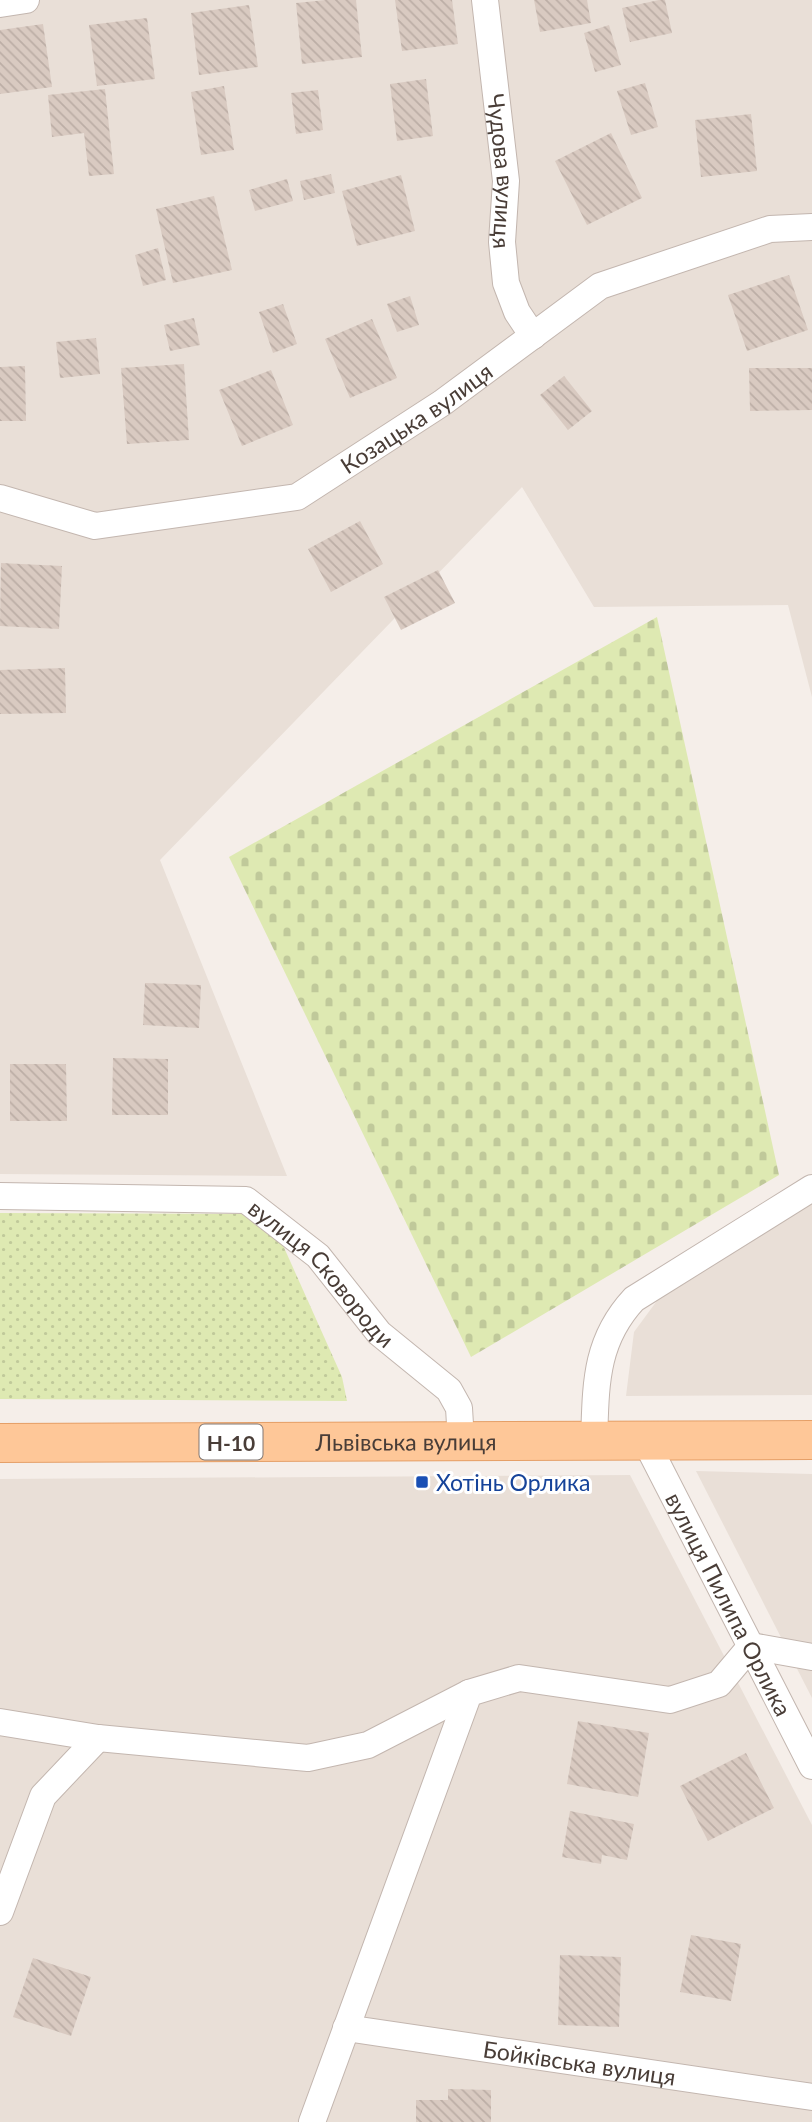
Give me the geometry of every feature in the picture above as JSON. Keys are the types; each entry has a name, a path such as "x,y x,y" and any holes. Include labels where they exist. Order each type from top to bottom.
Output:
{"main road":[{"name":"Львівська вулиця","path":"0,1443 812,1440"}],"street":[{"path":"0,4 26,0"},
{"name":"Чудова вулиця","path":"485,0 506,181 502,242 506,283 517,312 533,336"},
{"name":"Козацька вулиця","path":"0,498 95,526 297,498 442,403 600,286 770,229 812,228"},
{"path":"594,1442 596,1386 605,1343 617,1317 634,1299 812,1188"},
{"name":"вулиця Сковороди","path":"0,1196 246,1200 318,1256 379,1333 449,1390 459,1408 461,1441"},
{"name":"вулиця Пилипа Орлика","path":"646,1442 812,1766"},
{"path":"0,1722 98,1738 308,1758 368,1745 469,1693 519,1678 670,1700 719,1684 751,1646 812,1657"},
{"path":"312,2122 469,1693"},
{"path":"0,1912 43,1796 98,1738"},
{"name":"Бойківська вулиця","path":"346,2028 812,2097"}],"shaded area":[{"path":"0,0 812,0 812,697 788,605 594,607 522,487 160,860 287,1176 0,1174"},
{"path":"812,1181 812,1395 626,1396 634,1332 684,1264"},
{"path":"696,1471 812,1474 812,1698"},
{"path":"630,1475 812,1825 812,2122 0,2122 0,1479"}],"green space":[{"path":"657,617 779,1175 471,1357 229,857"},
{"path":"0,1213 269,1214 342,1377 347,1401 0,1399"}],"building":[{"path":"356,0 362,57 302,64 296,3"},
{"path":"395,0 452,0 458,44 402,51"},
{"path":"534,0 587,0 591,23 540,32"},
{"path":"665,0 672,33 630,42 622,8"},
{"path":"249,5 258,67 199,75 191,13"},
{"path":"147,18 155,79 97,86 89,25"},
{"path":"43,24 52,87 0,94 0,30"},
{"path":"609,25 621,65 595,72 584,33"},
{"path":"426,79 433,136 397,141 390,84"},
{"path":"645,83 658,127 631,135 617,91"},
{"path":"224,86 234,150 201,155 191,92"},
{"path":"105,89 114,174 89,176 84,133 52,137 48,95"},
{"path":"318,90 323,130 296,134 291,93"},
{"path":"751,114 757,171 701,177 695,120"},
{"path":"611,133 642,198 587,225 555,161"},
{"path":"331,174 335,193 304,200 300,181"},
{"path":"401,175 415,231 357,246 342,191"},
{"path":"287,179 293,201 255,211 249,190"},
{"path":"214,196 232,270 173,283 156,209"},
{"path":"158,248 166,280 143,286 135,255"},
{"path":"789,275 808,330 747,351 728,295"},
{"path":"410,296 419,325 397,332 387,304"},
{"path":"283,304 297,344 273,353 259,312"},
{"path":"194,318 200,345 170,351 164,325"},
{"path":"372,319 397,378 350,398 325,339"},
{"path":"96,338 100,374 60,378 56,342"},
{"path":"184,364 189,440 127,444 121,368"},
{"path":"25,366 26,421 0,421 0,367"},
{"path":"749,368 812,368 812,410 750,411"},
{"path":"271,370 293,425 242,446 219,390"},
{"path":"564,376 592,411 568,430 540,395"},
{"path":"360,521 383,564 331,592 308,549"},
{"path":"1,563 62,566 59,629 0,626"},
{"path":"438,570 455,603 401,630 384,597"},
{"path":"65,668 66,713 0,714 0,670"},
{"path":"145,983 201,985 199,1028 143,1025"},
{"path":"113,1058 168,1059 168,1115 112,1115"},
{"path":"10,1064 66,1064 67,1121 10,1121"},
{"path":"578,1721 649,1733 638,1797 567,1784"},
{"path":"746,1753 774,1808 708,1841 680,1786"},
{"path":"570,1811 634,1824 627,1860 602,1855 601,1864 562,1857"},
{"path":"691,1935 741,1944 731,2001 680,1992"},
{"path":"560,1955 621,1957 619,2027 558,2025"},
{"path":"33,1958 91,1977 71,2036 13,2017"},
{"path":"448,2089 491,2090 491,2122 416,2122 416,2100 448,2100"}],"place":[{"name":"Хотінь Орлика","path":"422,1482"}]}
